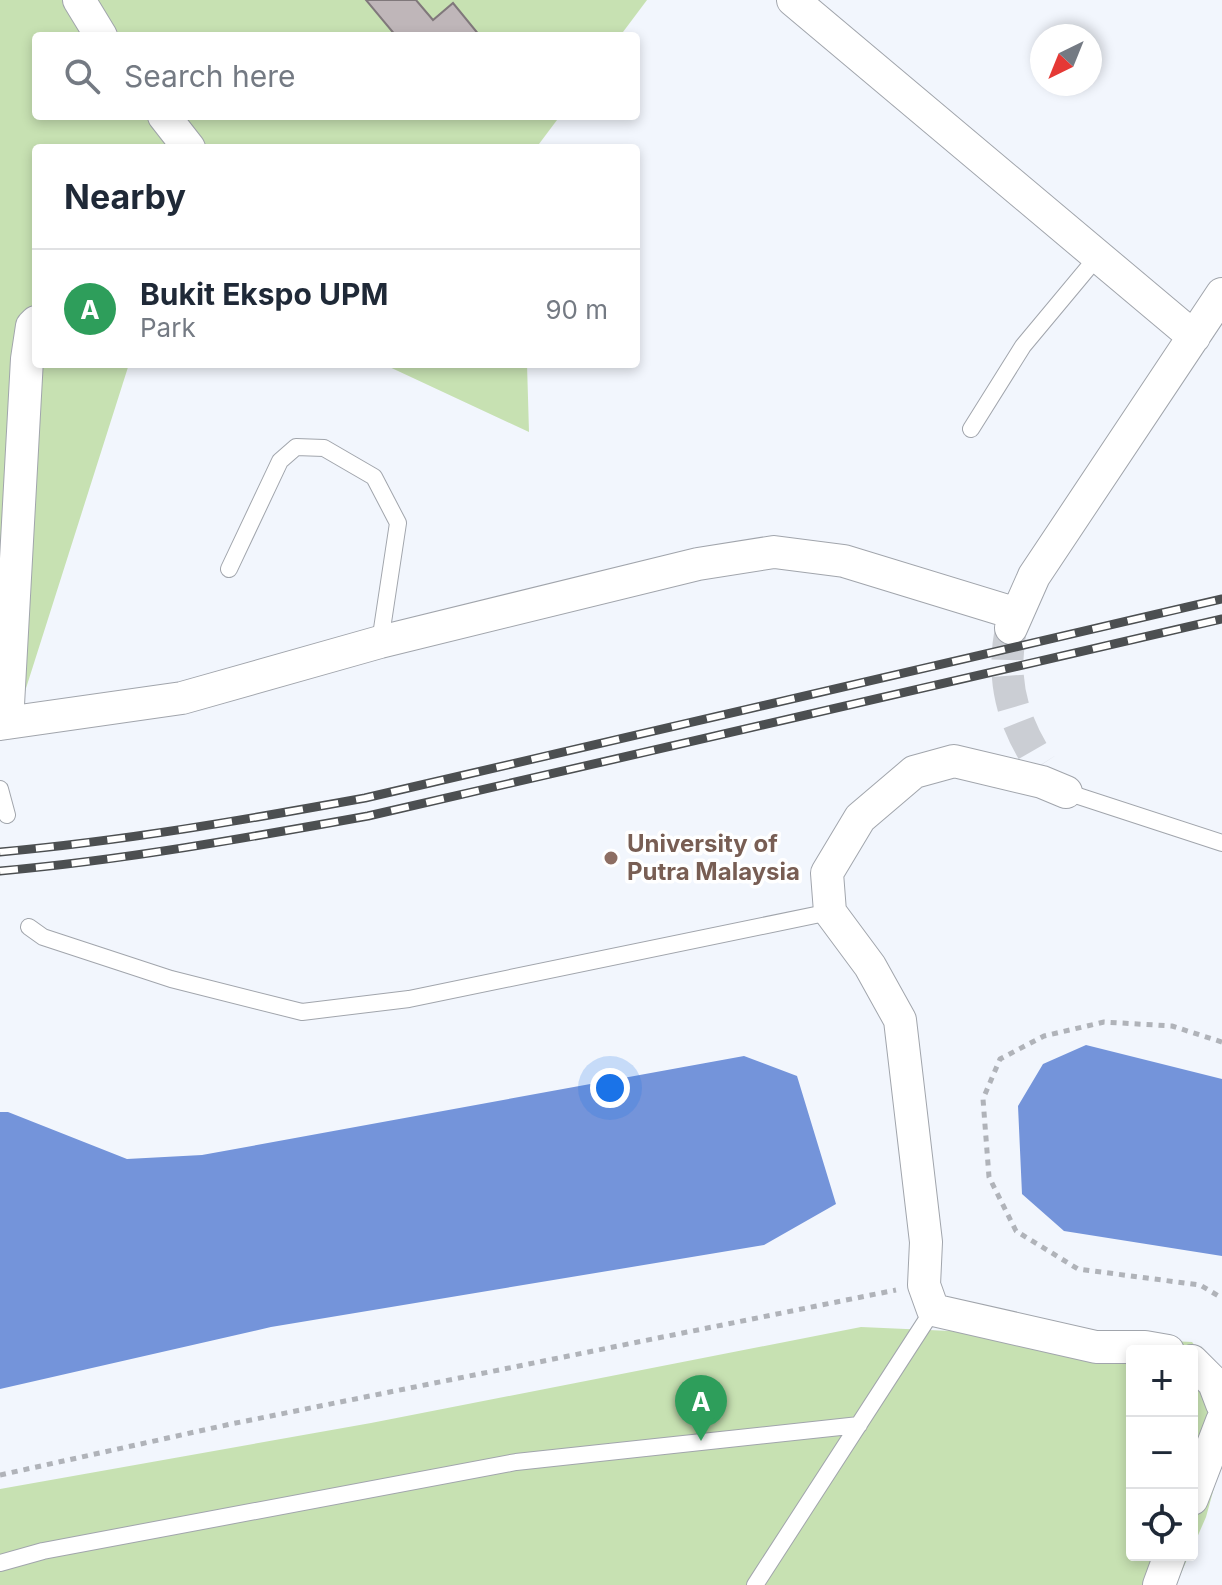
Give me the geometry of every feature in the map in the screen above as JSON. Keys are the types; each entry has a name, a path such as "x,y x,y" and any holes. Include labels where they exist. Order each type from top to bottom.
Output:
{"street":[{"path":"79,0 99,32"},
{"path":"793,0 1194,337"},
{"path":"167,120 186,144"},
{"path":"32,326 27,359 4,723 182,698 380,642 698,564 774,552 844,561 1014,621 1034,576 1222,294"},
{"path":"1066,792 1042,782 954,761 914,772 860,818 827,873 830,912 870,966 900,1020 926,1242 928,1298 1096,1347 1126,1349"},
{"path":"1041,765 1066,792"},
{"path":"1198,1367 1214,1383 1222,1404"},
{"path":"1196,1489 1222,1421"},
{"path":"1159,1585 1168,1561"}],"lane":[{"path":"971,429 1023,346 1098,256"},
{"path":"229,569 280,461 296,447 324,448 374,477 398,523 380,642"},
{"path":"0,789 7,815"},
{"path":"1066,792 1222,843"},
{"path":"29,927 43,937 171,979 302,1012 409,999 830,912"},
{"path":"755,1585 859,1425 928,1298"},
{"path":"0,1563 58,1548 516,1462 859,1425"}],"path":[{"path":"1222,1042 1172,1026 1104,1022 1044,1036 1000,1059 983,1099 989,1177 1016,1231 1078,1269 1200,1285 1222,1298"},
{"path":"0,1475 231,1424 928,1298"}],"green space":[{"path":"0,0 647,0 623,32 32,32 32,120 557,120 539,144 32,144 32,368 128,368 21,704 0,707"},
{"path":"392,368 527,368 529,432"},
{"path":"861,1327 1192,1342 1194,1345 1126,1345 1126,1561 1186,1561 1176,1585 0,1585 0,1489 371,1423"},
{"path":"1198,1350 1222,1380 1222,1459 1198,1535"}],"water":[{"path":"1086,1045 1222,1079 1222,1256 1064,1231 1022,1194 1018,1106 1043,1064"},
{"path":"744,1056 797,1076 836,1204 764,1245 271,1327 0,1389 0,1112 8,1112 127,1159 202,1155"}],"building":[{"path":"366,0 416,0 433,20 453,3 477,32 393,32"}],"tunnel":[{"path":"1011,628 1007,665 1011,700 1023,732 1041,765"}],"railway":[{"path":"0,852 138,836 365,798 1222,599"},
{"path":"0,871 139,855 368,816 1222,619"}],"place":[{"name":"University of Putra Malaysia","path":"611,858"},
{"name":"Bukit Ekspo UPM","path":"701,1441"}]}
